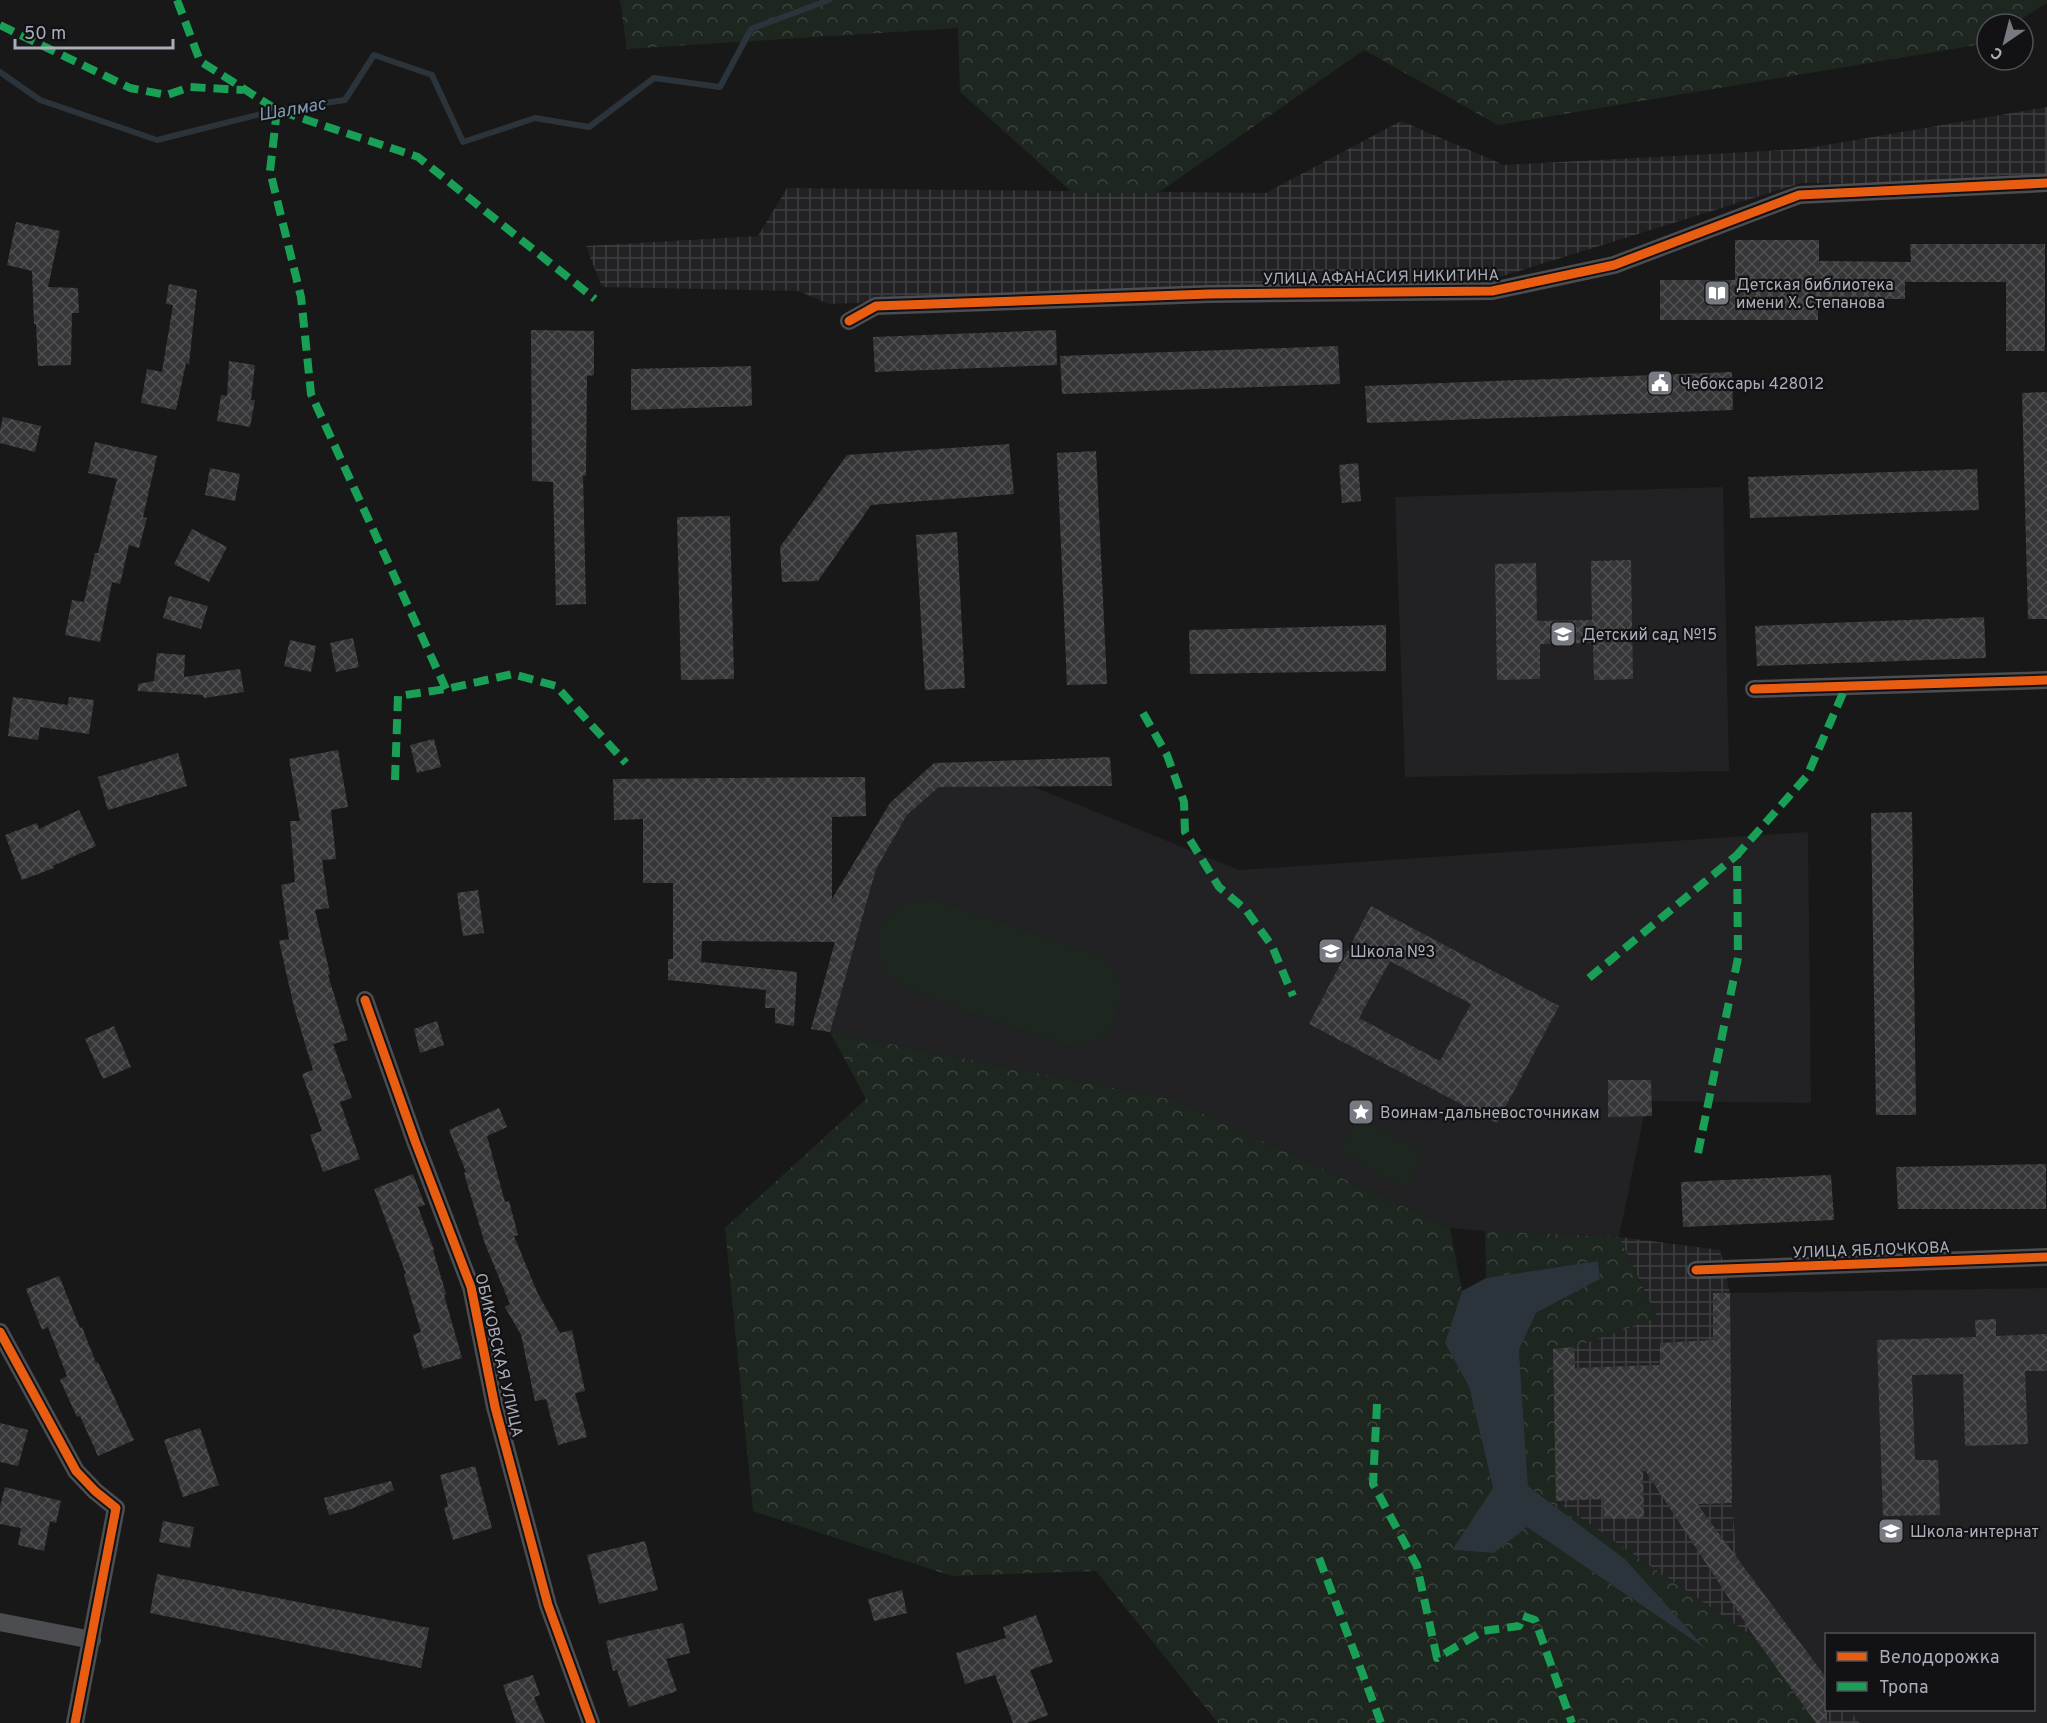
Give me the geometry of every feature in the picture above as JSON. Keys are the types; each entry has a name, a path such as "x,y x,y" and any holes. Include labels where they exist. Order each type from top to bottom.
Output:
{"street":[{"name":"УЛИЦА АФАНАСИЯ НИКИТИНА","path":"849,321 876,306 1209,294 1492,291 1614,265 1799,195 2047,183"},
{"path":"1754,689 2047,680"},
{"name":"ОБИКОВСКАЯ УЛИЦА","path":"365,1000 415,1141 471,1287 495,1407 548,1605 591,1723"},
{"name":"УЛИЦА ЯБЛОЧКОВА","path":"1696,1270 2047,1257"},
{"path":"0,1332 76,1471 94,1491 116,1508 75,1723"},
{"path":"0,1622 92,1640"}],"shaded area":[{"path":"2047,107 2047,187 1802,183 1493,279 828,304 799,291 602,287 586,246 758,236 787,188 1266,193 1401,121 1504,165 1803,149"},
{"name":"Детский сад №15","path":"1723,487 1729,771 1405,777 1395,497"},
{"name":"Школа №3","path":"1029,785 1239,870 1808,832 1811,1103 1647,1101 1619,1237 1485,1231 1450,1228 1174,1100 830,1032 876,869 907,815 939,787"},
{"path":"1619,1237 1720,1250 1730,1293 1732,1503 1737,1560 1825,1711 1850,1711 1860,1723 1816,1723 1755,1638 1556,1501 1553,1349 1574,1347 1657,1317"},
{"path":"1598,1261 1600,1279 1536,1313 1519,1350 1528,1486 1625,1559 1706,1649 1527,1527 1494,1553 1452,1550 1493,1488 1469,1387 1445,1343 1462,1291 1486,1278"},
{"name":"Школа-интернат","path":"2047,1288 2047,1723 1860,1723 1850,1711 2035,1711 2035,1633 1825,1633 1825,1678 1737,1560 1732,1503 1730,1293"}],"green space":[{"path":"620,0 2047,0 2047,3 2032,12 1975,12 1975,45 1498,125 1364,50 1158,193 1073,193 960,92 958,28 627,49"},
{"path":"932,899 1097,955 1119,974 1122,997 1111,1029 1096,1041 1067,1045 908,990 883,973 876,945 881,923 902,904"},
{"path":"830,1032 1174,1100 1450,1228 1462,1291 1446,1343 1469,1387 1493,1488 1452,1550 1494,1553 1527,1526 1703,1647 1625,1559 1528,1486 1519,1350 1536,1313 1600,1279 1598,1261 1486,1278 1485,1231 1619,1237 1657,1318 1574,1347 1553,1349 1556,1501 1755,1638 1816,1723 1218,1723 1096,1571 952,1576 753,1511 725,1228 866,1099"},
{"path":"1359,1117 1425,1154 1405,1189 1340,1152"}],"building":[{"path":"16,222 60,231 48,287 78,288 79,313 72,313 71,365 38,366 32,271 7,265"},
{"path":"1735,240 1819,240 1819,261 1911,262 1910,244 2045,244 2045,351 2006,351 2006,282 1905,282 1905,299 1818,299 1818,320 1660,320 1660,280 1735,280"},
{"path":"169,284 197,290 189,364 186,363 176,410 141,403 147,369 162,372 173,305 166,304"},
{"path":"531,330 594,331 594,375 587,376 586,476 583,475 586,604 556,605 553,482 532,481"},
{"path":"1056,330 1057,365 875,372 873,337"},
{"path":"1338,346 1340,384 1062,394 1060,356"},
{"path":"229,361 255,365 251,400 255,400 250,427 217,421 221,395 227,396"},
{"path":"751,366 752,406 631,410 631,369"},
{"path":"1732,372 1733,410 1367,423 1365,386"},
{"path":"2047,392 2047,619 2028,619 2022,393"},
{"path":"3,417 41,426 35,452 0,443"},
{"path":"95,442 157,456 143,517 147,518 139,548 129,545 120,584 112,582 100,642 65,635 72,600 84,602 95,553 98,553 117,479 88,473"},
{"path":"1009,444 1014,494 871,505 818,581 782,582 780,547 847,455"},
{"path":"1096,451 1107,684 1067,685 1057,453"},
{"path":"1358,463 1361,501 1342,503 1339,465"},
{"path":"210,468 240,474 235,501 205,495"},
{"path":"1977,469 1979,510 1750,518 1748,477"},
{"path":"730,516 734,679 681,680 677,517"},
{"path":"192,529 227,547 209,582 174,564"},
{"path":"957,532 965,688 925,690 916,535"},
{"path":"1631,560 1633,679 1594,680 1593,643 1540,644 1540,679 1497,680 1495,564 1536,563 1537,621 1592,620 1591,561"},
{"path":"169,596 208,606 201,629 163,618"},
{"path":"1984,617 1986,658 1757,666 1755,626"},
{"path":"1386,625 1386,671 1190,674 1189,630"},
{"path":"353,638 359,667 336,672 330,643"},
{"path":"290,640 316,646 311,672 284,666"},
{"path":"157,653 185,655 184,677 240,669 244,692 204,698 203,695 138,691 138,684 154,681"},
{"path":"13,697 68,705 69,697 94,700 89,734 40,727 38,740 8,736"},
{"path":"434,739 441,767 417,773 410,745"},
{"path":"338,750 348,807 331,810 336,859 322,860 329,908 315,910 330,974 328,975 348,1040 333,1044 352,1098 340,1102 360,1159 323,1172 310,1135 322,1131 302,1074 313,1070 294,1007 279,941 289,939 281,885 295,882 290,821 300,821 289,759"},
{"path":"178,753 187,786 108,810 98,777"},
{"path":"1110,757 1112,786 939,787 907,815 876,869 830,1032 811,1029 835,942 702,941 701,962 797,972 794,1026 775,1023 775,1008 765,1008 766,990 668,980 668,959 673,959 673,883 643,883 643,819 614,820 613,779 865,777 866,816 832,817 832,899 890,803 934,763"},
{"path":"79,810 96,846 53,866 54,868 22,880 5,835 37,823 39,829"},
{"path":"1912,812 1916,1115 1876,1115 1871,813"},
{"path":"478,890 484,933 463,936 457,893"},
{"path":"1371,906 1559,1006 1497,1123 1309,1024","holes":["1390,961 1471,1004 1440,1061 1359,1018"]},
{"path":"437,1021 444,1045 420,1053 414,1029"},
{"path":"114,1026 131,1067 103,1079 85,1039"},
{"path":"1608,1080 1651,1080 1652,1116 1608,1117"},
{"path":"499,1108 507,1127 487,1136 505,1202 509,1201 518,1235 514,1236 538,1294 560,1333 572,1330 585,1391 575,1393 587,1437 558,1445 546,1399 535,1401 521,1335 505,1307 510,1304 485,1244 464,1173 466,1172 449,1130"},
{"path":"2046,1164 2046,1209 1898,1209 1896,1167"},
{"path":"413,1174 425,1205 418,1207 434,1250 462,1358 423,1369 413,1335 421,1332 404,1275 406,1274 374,1189"},
{"path":"1831,1175 1834,1220 1683,1227 1681,1182"},
{"path":"59,1276 96,1363 98,1362 134,1440 98,1456 60,1380 67,1376 48,1327 42,1330 26,1289"},
{"path":"1713,1293 1730,1293 1732,1503 1697,1504 1825,1676 1827,1723 1816,1723 1755,1638 1643,1467 1644,1518 1604,1519 1603,1499 1556,1501 1553,1349 1574,1347 1575,1368 1660,1365 1660,1343 1713,1340"},
{"path":"1996,1319 1996,1336 2047,1334 2047,1371 2025,1371 2028,1444 1965,1446 1963,1374 1912,1375 1915,1460 1938,1460 1940,1515 1883,1516 1877,1340 1976,1337 1975,1320"},
{"path":"0,1423 28,1430 18,1466 0,1462"},
{"path":"200,1428 219,1485 183,1497 164,1440"},
{"path":"475,1466 492,1528 453,1540 444,1508 448,1506 440,1475"},
{"path":"391,1481 394,1490 351,1509 329,1515 324,1498"},
{"path":"5,1487 61,1501 56,1523 50,1521 44,1551 18,1545 21,1528 0,1524 0,1507"},
{"path":"163,1521 194,1527 190,1548 159,1542"},
{"path":"645,1541 658,1590 599,1604 587,1555"},
{"path":"157,1574 429,1628 421,1668 150,1613"},
{"path":"902,1590 907,1613 874,1621 868,1599"},
{"path":"1036,1615 1053,1662 1030,1670 1048,1715 1027,1723 1013,1723 995,1675 965,1684 956,1653 1006,1638 1003,1627"},
{"path":"683,1623 690,1653 666,1659 677,1691 629,1707 617,1670 613,1671 606,1641"},
{"path":"533,1675 540,1695 534,1697 545,1723 516,1723 503,1685"}],"waterway":[{"name":"Шалмас","path":"0,72 40,100 157,140 277,110 345,100 374,55 432,75 463,142 535,118 589,127 654,78 720,87 751,29 829,0"}],"marked path":[{"path":"177,0 200,61 277,110 418,157 595,299"},
{"path":"0,25 130,88 167,95 190,87 243,90"},
{"path":"277,110 270,171 301,297 311,394 446,689"},
{"path":"395,780 398,696 446,689 513,674 556,686 626,763"},
{"path":"1698,1153 1738,958 1737,855 1807,776 1846,686"},
{"path":"1143,713 1167,755 1184,802 1185,832 1219,887 1246,910 1272,946 1293,996"},
{"path":"1589,978 1737,855"},
{"path":"1377,1404 1373,1484 1417,1566 1437,1658 1483,1631 1519,1626 1523,1616 1535,1620 1572,1723"},
{"path":"1319,1558 1381,1723"}],"cycle path":[{"path":"849,321 876,306 1209,294 1492,291 1614,265 1799,195 2047,183"},
{"path":"1754,689 2047,680"},
{"path":"365,1000 415,1141 471,1287 495,1407 548,1605 591,1723"},
{"path":"1696,1270 2047,1257"},
{"path":"0,1332 76,1471 116,1508 75,1723"}],"place":[{"name":"Детская библиотека имени Х. Степанова","path":"1717,293"},
{"name":"Чебоксары 428012","path":"1660,383"},
{"name":"Детский сад №15","path":"1563,634"},
{"name":"Школа №3","path":"1331,951"},
{"name":"Воинам-дальневосточникам","path":"1361,1112"},
{"name":"Школа-интернат","path":"1891,1531"}]}
